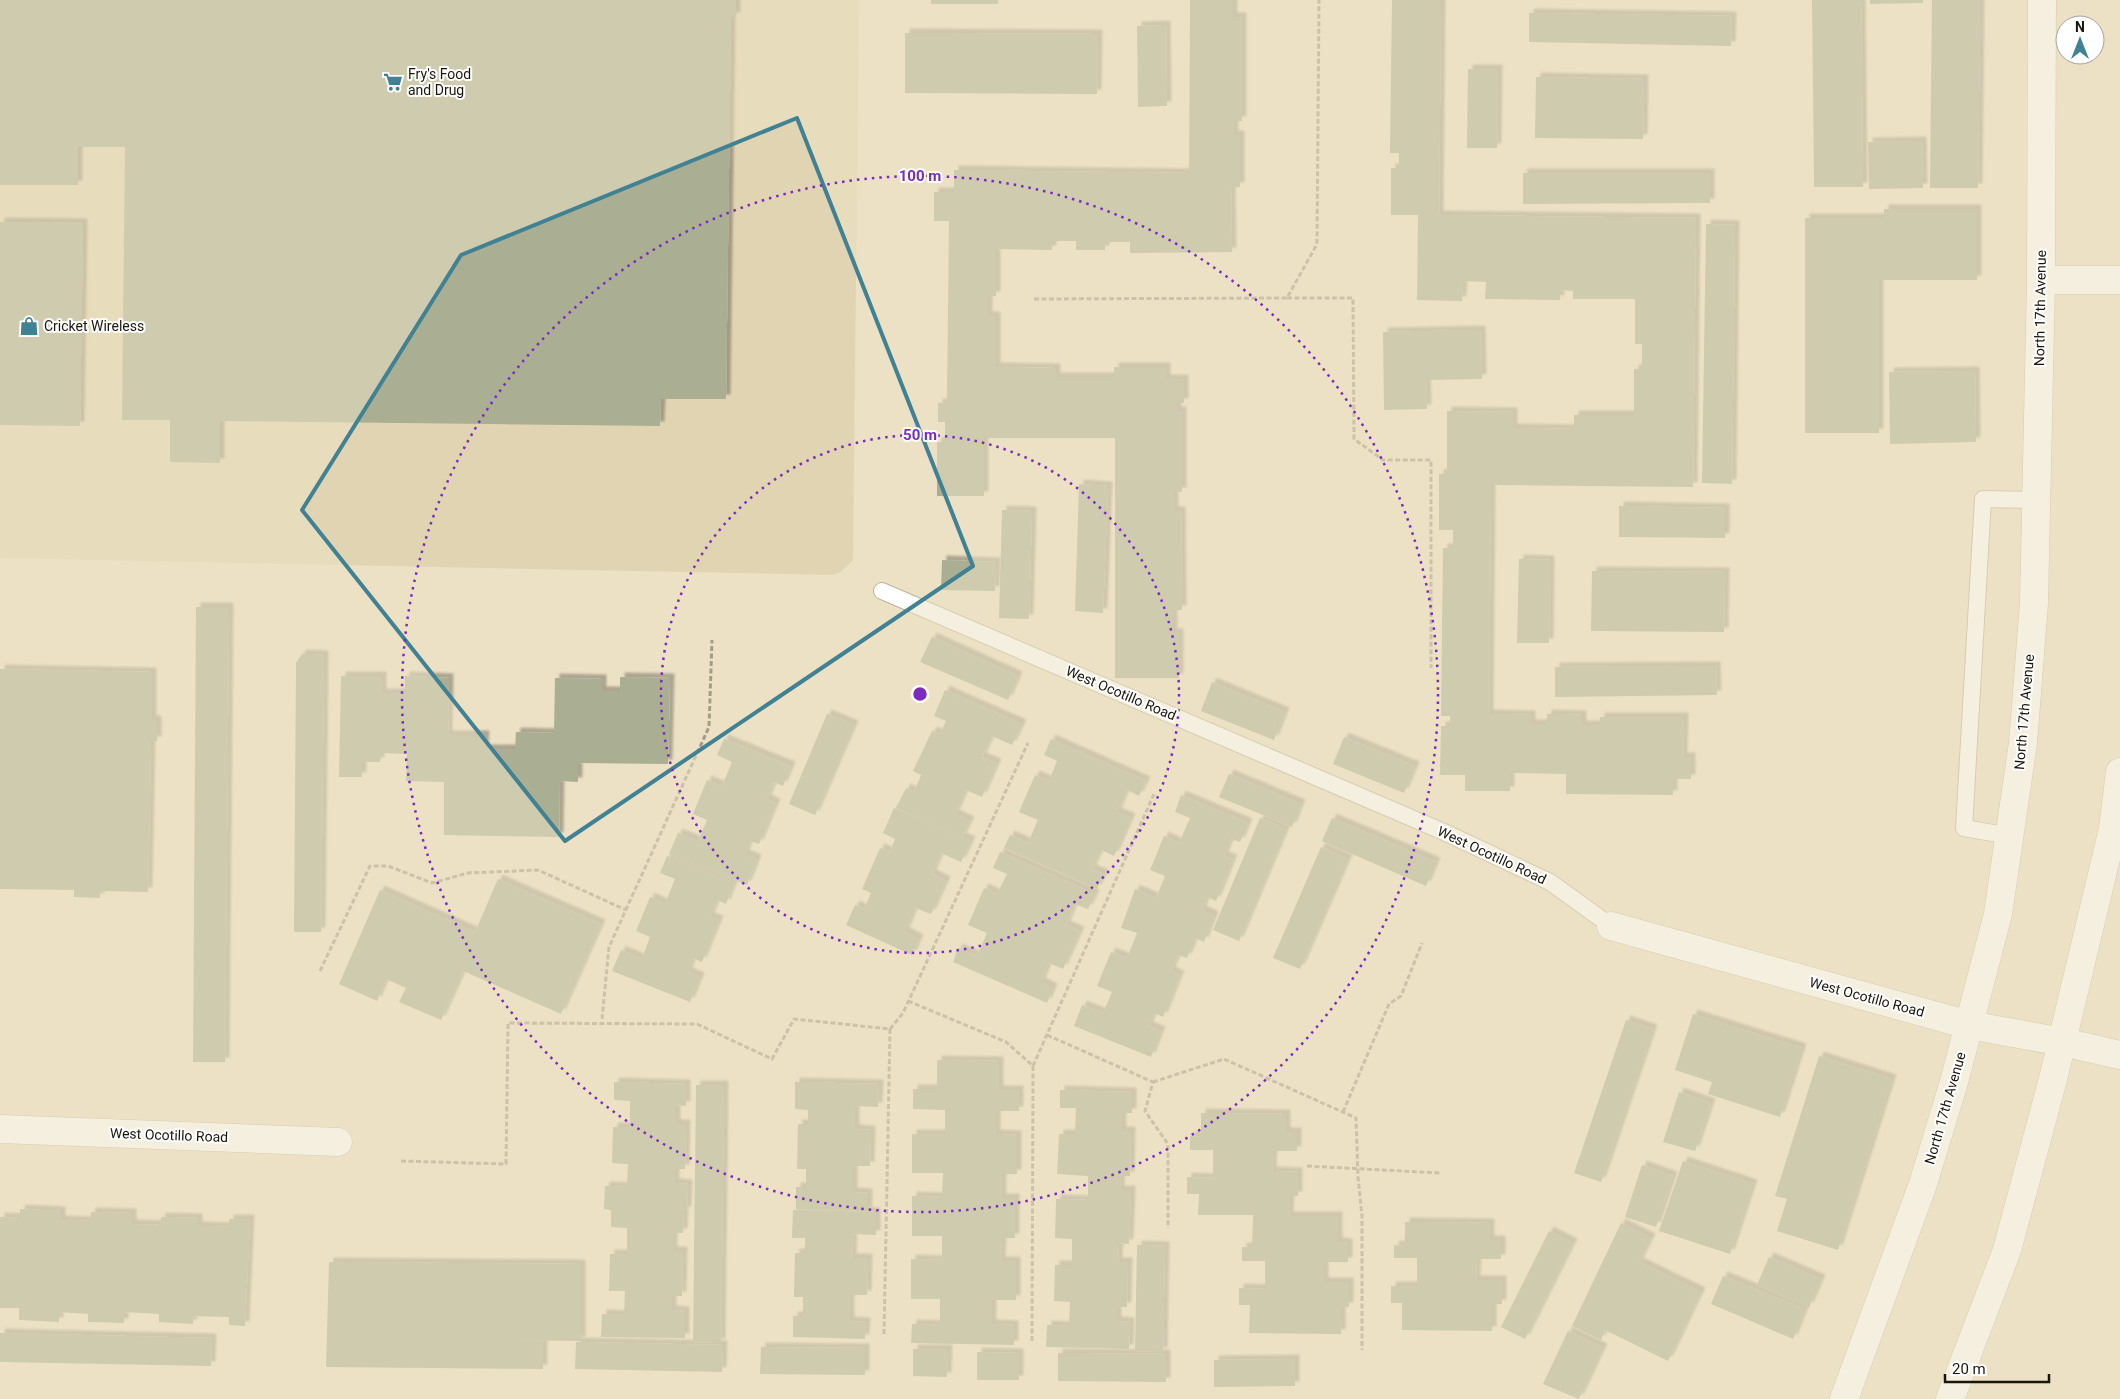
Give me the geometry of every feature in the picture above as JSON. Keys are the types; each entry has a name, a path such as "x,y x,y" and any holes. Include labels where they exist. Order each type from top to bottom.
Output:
{"street":[{"name":"North 17th Avenue","path":"1844,1399 1923,1184 1969,1025 1998,914 2010,836 2023,743 2034,603 2041,280 2042,0"},
{"path":"2041,280 2120,280"},
{"path":"1950,1399 2007,1250 2064,1042 2113,829 2120,772"},
{"name":"West Ocotillo Road","path":"1611,926 1969,1025 2064,1042 2120,1055"},
{"name":"West Ocotillo Road","path":"0,1129 338,1142"}],"lane":[{"path":"2010,836 1964,828 1983,499 2036,500"},
{"name":"West Ocotillo Road","path":"882,591 1444,832 1550,882 1611,926"}],"path":[{"path":"1287,298 1317,244 1319,0"},
{"path":"1034,299 1353,298 1354,439 1383,460 1431,460 1431,668"},
{"path":"602,1018 609,947 709,727 712,640"},
{"path":"884,1335 890,1030 908,1001 1028,743"},
{"path":"1032,1340 1033,1066 1154,794"},
{"path":"320,971 370,866 388,866 432,884 468,872 538,870 626,910"},
{"path":"1343,1112 1389,1004 1401,996 1422,943"},
{"path":"908,1001 1006,1042 1033,1066"},
{"path":"401,1161 506,1164 508,1023 697,1024 772,1059 794,1018 890,1030"},
{"path":"1047,1035 1152,1082 1224,1059 1356,1118 1362,1218 1362,1350"},
{"path":"1152,1082 1145,1110 1168,1144 1168,1228"},
{"path":"1307,1166 1440,1173"}],"highlighted area":[{"path":"797,118 973,566 565,841 302,510 461,255"}],"shaded area":[{"path":"0,0 859,0 853,560 841,572 832,575 0,558"}],"building":[{"path":"0,0 736,0 736,17 731,17 726,399 661,399 660,426 220,421 220,463 170,462 170,420 122,420 125,147 78,147 78,185 0,185"},
{"path":"931,0 998,0 998,4 931,4"},
{"path":"1190,0 1233,0 1233,17 1242,17 1242,121 1234,121 1234,135 1240,135 1240,187 1231,187 1232,252 1130,253 1130,242 1105,242 1105,250 1076,250 1076,241 1052,241 1052,250 996,249 996,296 988,296 988,316 996,316 996,367 1056,368 1056,377 1114,377 1114,367 1166,367 1166,379 1184,379 1184,403 1177,403 1177,411 1182,411 1182,492 1174,492 1174,511 1181,511 1182,610 1173,610 1173,633 1179,633 1179,678 1115,678 1115,438 984,438 984,496 937,496 937,442 945,442 945,422 938,422 938,403 947,403 949,221 934,221 934,192 954,192 954,170 1189,173"},
{"path":"1392,0 1441,0 1439,215 1696,218 1693,487 1491,485 1489,714 1531,715 1531,724 1547,724 1547,714 1582,715 1582,725 1600,725 1600,717 1684,717 1683,757 1691,757 1691,779 1673,779 1673,795 1566,794 1566,774 1510,773 1510,791 1465,791 1465,775 1440,775 1441,726 1450,726 1450,716 1441,716 1443,548 1453,548 1453,530 1439,530 1439,474 1447,474 1447,411 1513,412 1513,428 1574,429 1574,415 1634,415 1634,369 1642,369 1642,344 1635,344 1635,299 1573,299 1573,291 1560,290 1560,300 1485,299 1486,282 1463,281 1462,301 1417,300 1418,215 1391,215 1391,168 1399,168 1399,153 1390,153"},
{"path":"1812,0 1861,0 1863,187 1814,187"},
{"path":"1870,0 1923,0 1923,3 1870,4"},
{"path":"1932,0 1980,0 1978,188 1930,188"},
{"path":"1529,13 1732,16 1731,46 1529,42"},
{"path":"1166,25 1167,106 1138,107 1137,26"},
{"path":"905,33 1098,34 1097,94 905,93"},
{"path":"1468,69 1498,69 1497,148 1467,148"},
{"path":"1536,77 1644,79 1643,139 1535,138"},
{"path":"1922,141 1923,188 1869,189 1868,142"},
{"path":"1523,173 1710,173 1710,203 1523,204"},
{"path":"1884,209 1977,209 1977,280 1879,280 1879,433 1805,433 1805,218 1884,218"},
{"path":"0,222 83,223 80,426 0,425"},
{"path":"1706,224 1735,225 1732,484 1702,483"},
{"path":"1481,330 1482,379 1426,380 1427,409 1384,410 1383,332"},
{"path":"1975,371 1976,442 1890,444 1889,372"},
{"path":"1079,484 1108,486 1103,613 1075,611"},
{"path":"1619,506 1725,508 1725,538 1619,537"},
{"path":"1002,510 1032,511 1029,619 999,618"},
{"path":"1519,559 1550,560 1549,643 1517,643"},
{"path":"942,560 996,562 995,591 941,590"},
{"path":"1592,571 1725,572 1724,632 1591,631"},
{"path":"196,607 229,607 225,1062 193,1062"},
{"path":"932,637 1018,676 1008,700 920,662"},
{"path":"302,654 324,655 321,932 294,932 296,663"},
{"path":"1716,666 1717,695 1555,697 1555,667"},
{"path":"0,669 152,672 152,720 157,720 157,741 151,741 148,892 100,891 100,898 74,897 74,890 0,889"},
{"path":"341,676 382,676 382,693 405,693 405,676 449,678 448,735 485,735 484,749 515,749 516,732 554,733 555,678 602,679 602,691 620,691 620,677 670,678 668,764 578,763 578,782 560,781 559,837 444,835 444,782 406,781 407,754 381,753 380,762 362,762 362,777 339,777"},
{"path":"1212,682 1285,712 1274,740 1201,711"},
{"path":"945,690 1022,724 1012,745 992,736 982,757 997,763 982,797 966,790 955,814 970,821 962,837 896,808 906,788 914,792 921,775 913,771 932,731 940,734 946,721 934,716"},
{"path":"827,714 854,725 815,815 789,804"},
{"path":"1344,737 1415,766 1404,793 1333,764"},
{"path":"724,739 791,766 783,786 774,782 767,799 776,803 759,844 750,841 745,854 757,859 747,885 669,854 678,833 698,841 707,820 693,814 707,780 722,786 732,762 717,755"},
{"path":"1051,739 1146,781 1139,796 1127,790 1117,812 1131,818 1114,856 1101,850 1092,869 1104,874 1097,889 1004,848 1010,835 1028,843 1038,820 1019,812 1035,775 1049,781 1057,761 1044,755"},
{"path":"1229,774 1301,804 1292,827 1219,797"},
{"path":"1181,795 1248,823 1240,842 1231,839 1224,856 1233,859 1216,901 1207,897 1202,910 1214,916 1204,942 1195,938 1187,958 1178,955 1171,971 1180,975 1163,1017 1154,1013 1149,1026 1161,1031 1151,1057 1074,1026 1082,1005 1103,1013 1112,992 1097,986 1111,952 1127,958 1137,933 1121,928 1135,889 1156,898 1165,876 1150,870 1164,836 1179,843 1190,818 1175,812"},
{"path":"894,808 971,841 961,862 941,853 932,874 946,881 931,914 915,908 905,932 919,939 912,955 846,925 855,905 864,909 871,893 862,889 880,848 890,852 895,839 883,833"},
{"path":"1260,818 1286,829 1239,941 1213,930"},
{"path":"1332,818 1436,862 1426,886 1322,841"},
{"path":"1321,847 1348,859 1300,969 1273,958"},
{"path":"1000,852 1095,894 1088,909 1075,904 1066,925 1080,931 1063,969 1049,963 1041,982 1053,988 1047,1003 953,962 958,948 977,956 987,933 968,925 984,888 997,894 1007,874 993,868"},
{"path":"667,856 734,883 726,904 717,900 710,917 719,920 702,962 693,958 688,972 700,977 690,1002 612,971 621,950 642,959 650,937 636,931 650,897 665,904 675,879 660,873"},
{"path":"498,879 601,924 561,1014 463,971 441,1020 399,1002 406,988 386,979 377,1001 339,984 380,890 475,932"},
{"path":"1693,1014 1802,1048 1780,1117 1708,1094 1712,1082 1675,1070"},
{"path":"1626,1020 1653,1029 1601,1182 1574,1173"},
{"path":"1819,1056 1892,1079 1838,1250 1777,1231 1787,1199 1775,1196"},
{"path":"937,1060 999,1061 999,1090 1019,1090 1019,1111 996,1111 996,1134 1017,1135 1017,1174 1002,1174 1002,1198 1015,1198 1015,1238 1002,1238 1001,1261 1016,1261 1016,1300 992,1300 992,1324 1014,1325 1014,1345 911,1343 912,1324 940,1325 940,1299 911,1299 911,1259 942,1260 942,1236 912,1236 912,1196 942,1197 943,1173 912,1173 912,1134 945,1134 945,1110 913,1109 913,1089 937,1089"},
{"path":"614,1082 686,1084 686,1106 676,1105 676,1124 686,1124 685,1169 675,1169 675,1183 688,1184 687,1211 684,1211 683,1233 673,1233 673,1251 683,1251 682,1296 672,1296 672,1310 685,1311 685,1338 601,1337 602,1314 624,1315 625,1291 609,1291 610,1254 627,1254 627,1228 611,1227 611,1210 604,1209 605,1186 627,1187 628,1164 612,1163 613,1127 630,1127 630,1101 614,1100"},
{"path":"795,1082 879,1084 878,1107 855,1106 855,1129 871,1130 870,1166 853,1166 853,1192 868,1193 868,1211 796,1209 796,1187 806,1187 806,1169 797,1169 798,1124 808,1124 808,1110 795,1109"},
{"path":"696,1085 724,1085 721,1343 693,1342"},
{"path":"1060,1090 1132,1092 1132,1113 1122,1113 1122,1131 1131,1131 1130,1176 1121,1176 1120,1190 1131,1190 1129,1244 1119,1243 1118,1262 1128,1262 1127,1307 1117,1307 1117,1321 1130,1322 1129,1349 1046,1347 1047,1325 1069,1326 1070,1302 1054,1301 1055,1265 1072,1265 1072,1239 1055,1238 1056,1199 1088,1200 1088,1176 1057,1174 1059,1134 1075,1134 1076,1108 1060,1108"},
{"path":"1679,1092 1711,1103 1695,1151 1663,1142"},
{"path":"1201,1113 1286,1114 1286,1132 1297,1132 1297,1151 1273,1151 1272,1171 1298,1172 1298,1196 1290,1196 1289,1216 1338,1216 1338,1242 1348,1243 1348,1262 1324,1262 1324,1282 1349,1282 1349,1307 1341,1307 1341,1334 1249,1333 1250,1305 1239,1305 1239,1288 1265,1289 1265,1261 1242,1261 1242,1247 1252,1247 1253,1215 1198,1215 1199,1194 1187,1194 1187,1177 1213,1178 1213,1150 1190,1150 1190,1136 1201,1137"},
{"path":"1683,1161 1753,1184 1730,1254 1659,1231"},
{"path":"1642,1165 1673,1176 1656,1227 1625,1217"},
{"path":"20,1209 61,1211 61,1220 90,1221 91,1212 132,1213 132,1224 160,1225 161,1217 198,1218 198,1226 229,1227 229,1219 250,1219 245,1326 229,1325 229,1317 193,1316 193,1324 159,1322 159,1314 124,1312 124,1323 88,1322 88,1314 59,1312 59,1322 19,1320 19,1308 0,1308 0,1217 20,1218"},
{"path":"793,1210 876,1212 876,1235 853,1234 852,1258 868,1258 867,1295 850,1295 850,1321 866,1322 865,1339 793,1337 793,1316 803,1316 803,1297 794,1297 795,1253 805,1253 805,1238 792,1238"},
{"path":"1405,1222 1490,1223 1490,1240 1501,1240 1501,1259 1477,1259 1476,1280 1502,1280 1502,1304 1492,1304 1492,1331 1402,1330 1402,1303 1391,1303 1391,1286 1417,1286 1417,1258 1394,1258 1394,1245 1405,1246"},
{"path":"1621,1223 1651,1238 1639,1262 1701,1292 1668,1361 1605,1330 1601,1340 1572,1326"},
{"path":"1549,1231 1573,1243 1525,1339 1501,1327"},
{"path":"1137,1245 1165,1246 1163,1352 1135,1351"},
{"path":"1769,1257 1821,1279 1809,1307 1757,1285"},
{"path":"329,1262 581,1264 581,1341 498,1340 543,1341 543,1369 326,1367"},
{"path":"1723,1276 1805,1309 1793,1339 1711,1304"},
{"path":"1568,1331 1603,1348 1579,1399 1543,1384"},
{"path":"0,1333 212,1338 211,1366 0,1362"},
{"path":"576,1342 723,1345 722,1372 575,1369"},
{"path":"761,1347 865,1348 865,1375 760,1374"},
{"path":"913,1349 948,1349 947,1377 913,1376"},
{"path":"977,1352 1019,1353 1019,1380 977,1380"},
{"path":"1058,1353 1166,1354 1166,1382 1058,1381"},
{"path":"1295,1359 1295,1386 1214,1387 1214,1360"}],"place":[{"name":"Fry's Food and Drug","path":"393,82"},
{"name":"Cricket Wireless","path":"29,326"}]}
